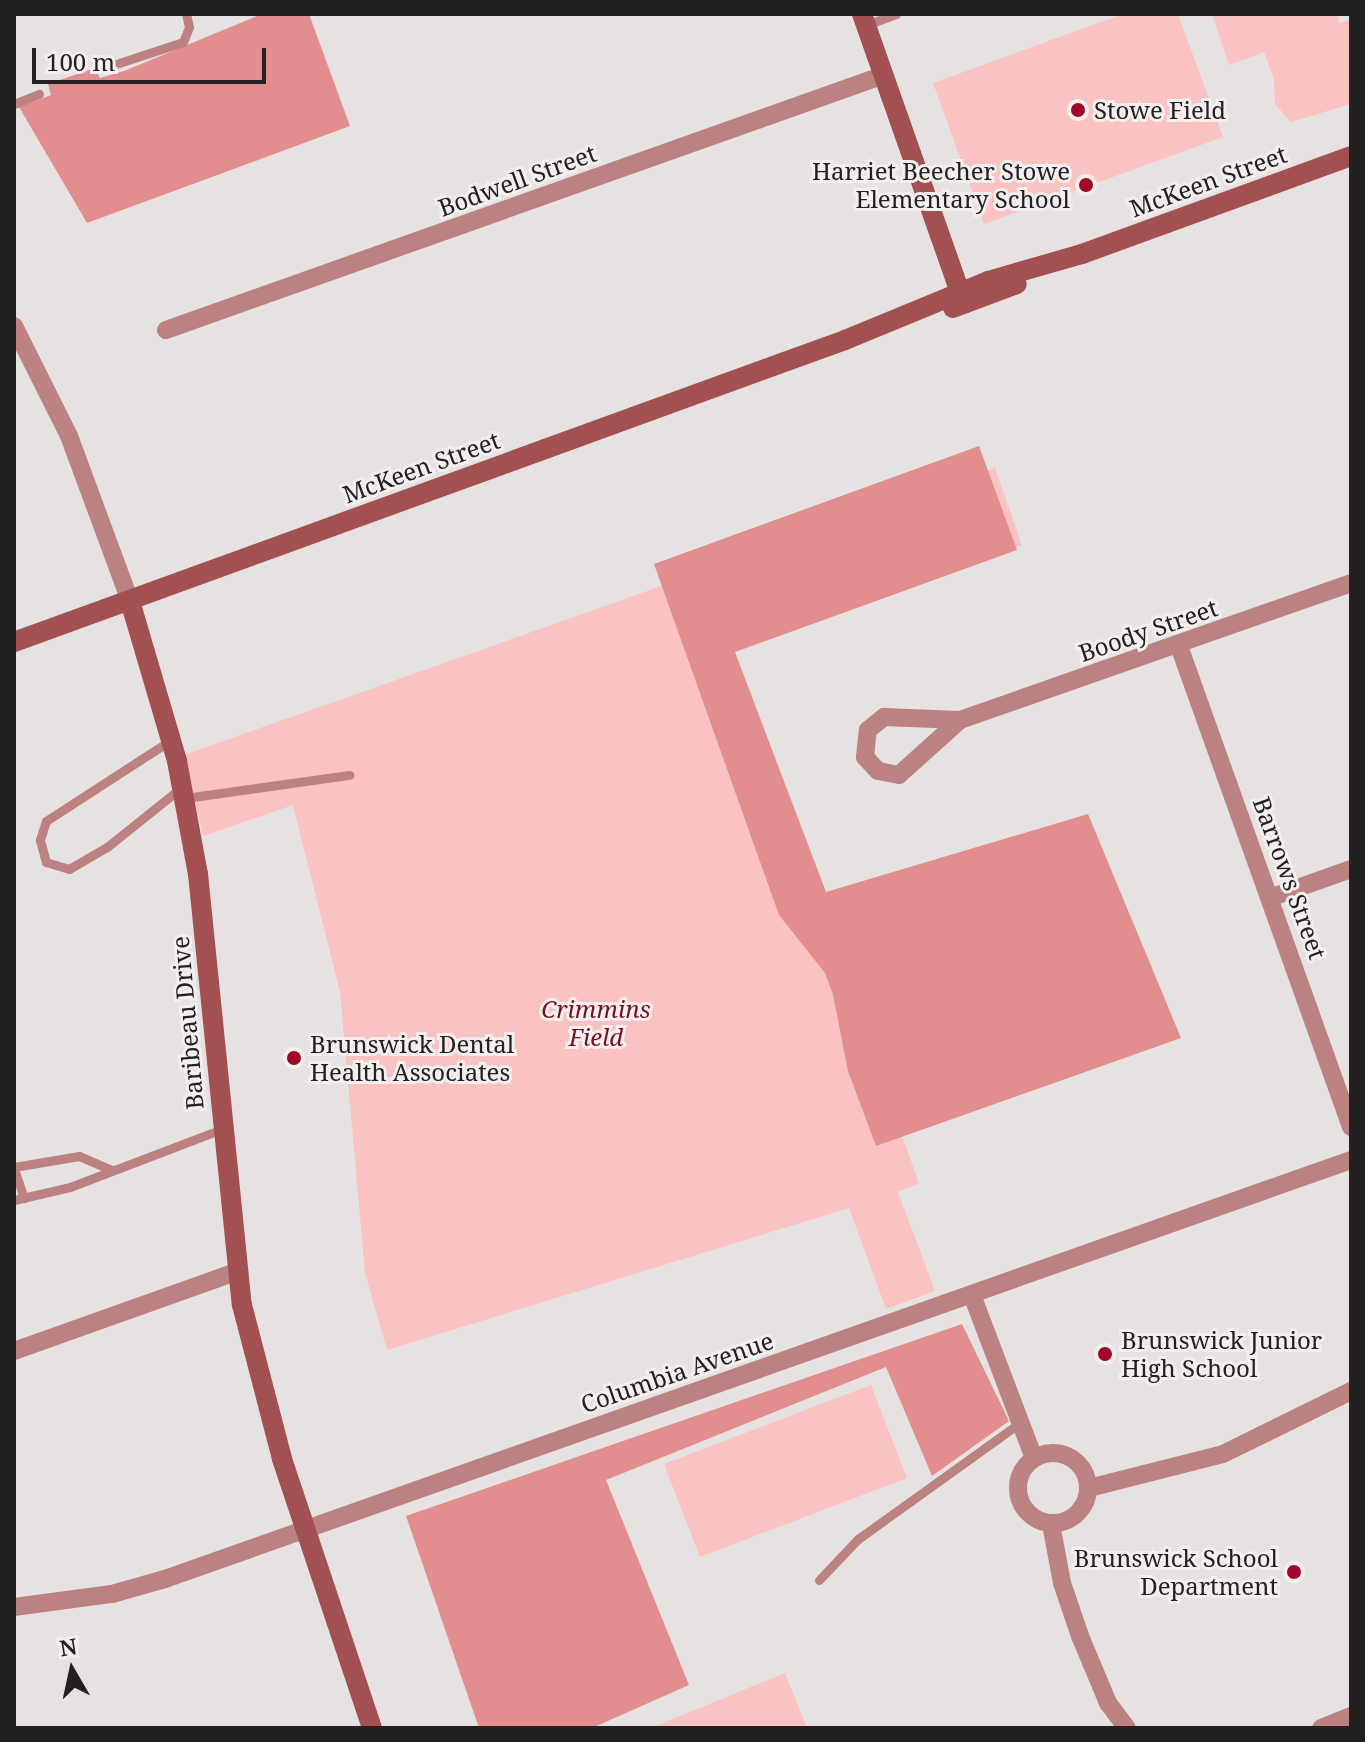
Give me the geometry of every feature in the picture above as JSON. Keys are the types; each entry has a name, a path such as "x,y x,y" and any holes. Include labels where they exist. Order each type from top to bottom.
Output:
{"street":[{"path":"864,20 962,298"},
{"name":"Bodwell Street","path":"166,330 884,75"},
{"name":"McKeen Street","path":"14,642 1351,156"},
{"name":"Baribeau Drive","path":"14,326 69,436 130,601 171,740 184,792 208,949 236,1272 258,1377 372,1728"},
{"name":"Boody Street","path":"960,720 899,775 878,771 865,757 868,730 884,717 960,720 1179,646 1351,583"},
{"name":"Barrows Street","path":"1179,646 1272,897 1351,1127"},
{"path":"1272,897 1351,869"},
{"name":"Columbia Avenue","path":"14,1607 112,1594 1351,1160"},
{"path":"14,1351 236,1272"},
{"path":"972,1295 1018,1424 1034,1458"},
{"path":"1089,1488 1223,1454 1351,1391"},
{"path":"1049,1453 1071,1457 1085,1472 1089,1488 1077,1515 1051,1524 1028,1513 1019,1498 1019,1479 1034,1458 1049,1453"},
{"path":"1051,1524 1075,1624 1108,1703 1127,1728"},
{"path":"1321,1728 1351,1716"}],"lane":[{"path":"104,68 183,42 189,27 186,14"},
{"path":"864,20 896,14"},
{"path":"14,104 39,94"},
{"path":"171,740 46,821 40,840 46,862 69,869 107,847 184,792 349,775"},
{"path":"112,1170 79,1156 14,1168 19,1199 112,1170 222,1129"},
{"path":"819,1580 858,1539 1018,1424"}],"green space":[{"name":"Stowe Field","path":"1123,14 1178,14 1223,137 984,224 933,83"},
{"path":"1212,14 1337,14 1340,23 1351,19 1351,104 1291,122 1275,104 1274,79 1264,52 1229,65"},
{"name":"Crimmins Field","path":"995,468 1022,545 727,651 919,1183 898,1192 935,1291 886,1309 849,1208 387,1350 365,1273 340,992 293,805 203,836 184,755"},
{"path":"871,1385 907,1478 700,1557 664,1464"},
{"path":"785,1673 807,1728 651,1728"}],"shaded area":[{"path":"262,14 309,14 350,126 87,223 19,107 51,95 48,84 95,68 100,78 124,71"},
{"path":"979,446 1017,550 735,652 826,892 1088,814 1181,1038 876,1146 848,1071 833,995 825,973 779,915 654,564"},
{"path":"962,1324 1009,1421 932,1476 886,1367 606,1480 689,1685 592,1728 479,1728 406,1516"}],"place":[{"name":"Stowe Field","path":"1078,110"},
{"name":"Harriet Beecher Stowe Elementary School","path":"1086,185"},
{"name":"Brunswick Dental Health Associates","path":"294,1058"},
{"name":"Brunswick Junior High School","path":"1105,1354"},
{"name":"Brunswick School Department","path":"1294,1572"}]}
